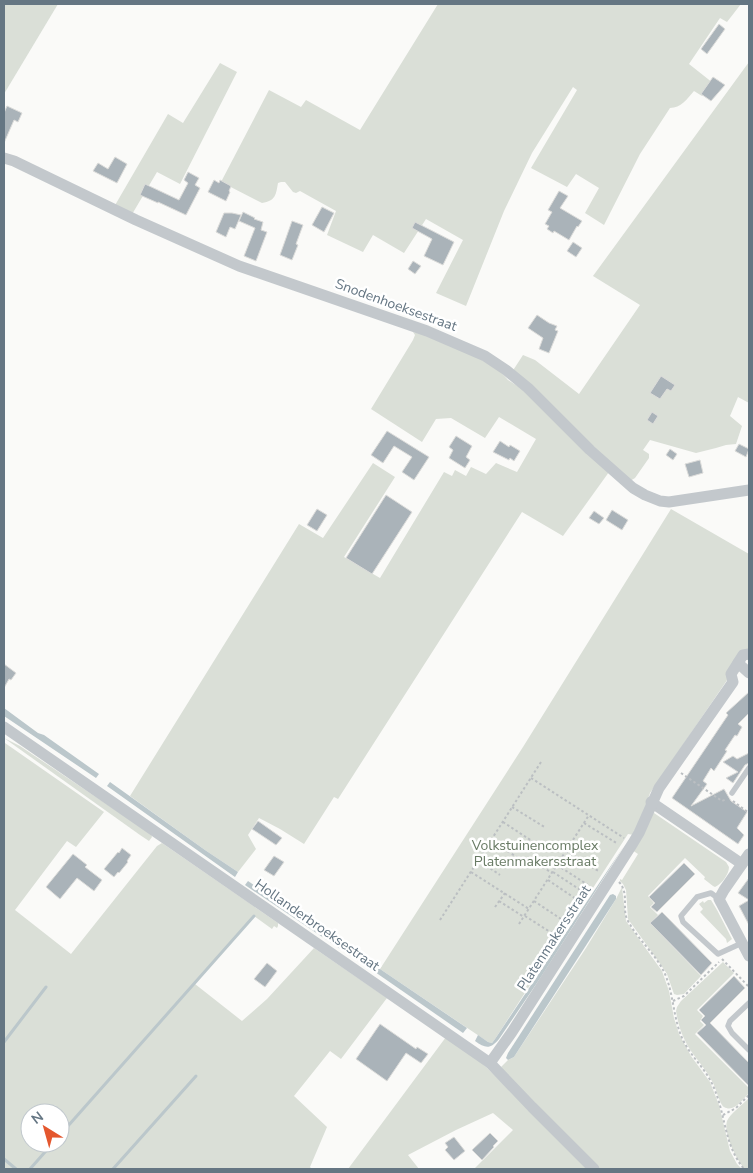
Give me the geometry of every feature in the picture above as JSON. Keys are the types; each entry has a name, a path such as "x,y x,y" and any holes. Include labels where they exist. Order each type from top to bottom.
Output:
{"street":[{"name":"Snodenhoeksestraat","path":"4,158 239,266 427,331 485,356 528,388 590,450 632,488 645,495 660,501 669,502 749,490"},
{"path":"749,654 744,655 738,663 749,673"},
{"name":"Platenmakersstraat","path":"490,1063 512,1032 606,874 633,843 659,788 733,682 731,674 738,663"},
{"name":"Hollanderbroeksestraat","path":"4,727 490,1063 594,1169"},
{"path":"652,802 742,864"},
{"path":"749,854 719,898 749,956"}],"lane":[{"path":"732,793 749,768"},
{"path":"719,898 711,893 697,897 680,916 683,922 720,957 742,943"},
{"path":"749,1003 730,1021 728,1026 732,1033 749,1050"}],"path":[{"path":"440,920 541,762"},
{"path":"673,767 722,801 728,798 749,813"},
{"path":"531,778 633,843"},
{"path":"512,807 546,828"},
{"path":"520,924 589,815"},
{"path":"503,822 535,842"},
{"path":"584,823 618,844"},
{"path":"491,840 522,860"},
{"path":"566,851 606,874 624,888 627,920 664,972 683,1041 711,1081 723,1115 733,1154 744,1169"},
{"path":"530,858 585,893"},
{"path":"478,860 500,875"},
{"path":"557,865 588,885"},
{"path":"471,872 529,909"},
{"path":"548,880 579,901"},
{"path":"495,907 504,893"},
{"path":"499,901 558,937"},
{"path":"534,901 567,923"},
{"path":"673,1001 684,996 720,957 749,987"},
{"path":"723,1115 736,1108 749,1095"}],"green space":[{"path":"4,4 58,4 4,94"},
{"path":"438,4 741,4 727,22 720,18 689,64 713,83 702,96 694,91 681,105 670,108 640,154 604,225 585,213 599,188 576,174 567,187 531,168 577,90 573,87 532,153 504,211 466,306 436,293 463,240 426,219 404,253 373,235 363,252 327,235 336,211 300,191 293,192 285,182 278,183 273,199 262,203 221,182 269,90 301,107 306,100 360,130"},
{"path":"749,62 749,403 738,397 730,416 742,426 736,444 696,453 650,440 643,450 649,454 649,458 635,478 630,481 512,372 523,355 535,360 579,394 640,305 593,276"},
{"path":"220,63 237,72 180,184 157,172 131,216 114,207 168,114 183,123"},
{"path":"413,332 430,336 463,349 499,370 508,380 527,392 609,472 563,536 522,512 338,799 334,797 304,844 259,818 248,835 256,849 238,872 130,796 299,524 323,538 373,463 395,477 344,557 380,578 444,472 452,476 455,470 466,476 471,467 486,474 496,463 517,472 536,439 499,417 485,438 451,418 436,419 422,442 371,409 413,340 415,335"},
{"name":"Volkstuinencomplex Platenmakersstraat","path":"671,509 749,554 749,648 650,793 639,827 634,835 628,834 495,1039 492,1043 488,1042 380,969 523,747"},
{"path":"4,738 20,746 151,834 152,837 149,841 140,835"},
{"path":"5,743 104,812 76,847 67,841 15,910 71,954 157,846 162,843 278,923 277,928 274,926 272,929 254,916 195,984 242,1021 267,999 314,948 387,998 341,1059 330,1051 294,1096 327,1127 310,1167 312,1169 4,1169"},
{"path":"654,813 726,862 729,867 725,879 715,887 704,879 705,877 685,858 648,896 654,903 650,907 658,915 650,923 701,976 684,994 674,994 667,974 628,919 626,890 620,881 638,854 632,850"},
{"path":"622,887 626,921 662,971 669,991 679,1034 691,1056 710,1082 719,1105 730,1151 742,1169 600,1169 501,1067 514,1057 586,948"},
{"path":"711,900 732,939 727,943 726,939 700,912 703,909 699,904"},
{"path":"723,962 734,973 697,1010 703,1016 700,1021 704,1025 695,1034 749,1088 749,1093 741,1102 731,1108 723,1106 711,1079 691,1051 680,1027 676,1011 681,1001"},
{"path":"446,1037 476,1057 590,1169 474,1169 513,1130 493,1113 408,1155 419,1169 348,1169"},
{"path":"749,1098 749,1169 745,1169 738,1160 726,1126 731,1115"}],"shaded area":[{"path":"4,708 99,774 96,778 4,716"},
{"path":"110,782 238,872 235,877 107,786"},
{"path":"624,846 541,977 499,1039 493,1045 487,1047 475,1041 478,1035 492,1043"},
{"path":"248,881 364,959 361,963 245,885"},
{"path":"610,895 616,896 616,899 514,1057 508,1060 506,1058 508,1053"},
{"path":"378,968 467,1028 463,1033 375,972"}],"building":[{"path":"719,24 725,29 707,54 701,49"},
{"path":"713,77 725,85 711,101 701,94"},
{"path":"7,106 22,113 18,122 14,120 4,143 4,113"},
{"path":"115,157 127,164 117,183 93,171 98,163 108,169"},
{"path":"188,172 199,178 195,185 200,188 186,215 140,195 145,184 179,200 188,183 184,180"},
{"path":"214,180 219,183 220,180 231,186 226,201 208,192"},
{"path":"559,191 568,196 560,208 582,221 569,240 547,229 549,226 545,224 552,212 548,210"},
{"path":"322,207 334,213 324,232 312,225"},
{"path":"243,212 263,222 261,230 267,232 256,261 244,256 255,228 239,221"},
{"path":"224,213 241,215 235,229 230,227 226,237 216,232"},
{"path":"292,221 303,225 292,260 280,255"},
{"path":"415,222 454,242 443,265 424,256 432,239 412,228"},
{"path":"573,242 582,248 576,257 567,251"},
{"path":"413,261 421,266 415,274 408,269"},
{"path":"537,315 557,326 555,330 558,331 549,353 539,349 543,338 528,328"},
{"path":"661,376 675,385 671,391 667,389 660,399 650,393"},
{"path":"652,412 658,416 653,424 647,420"},
{"path":"387,431 429,457 414,480 402,472 412,457 394,446 383,463 371,455"},
{"path":"456,436 472,446 466,457 470,460 465,468 449,458 453,450 449,447"},
{"path":"500,441 520,451 514,461 493,452"},
{"path":"739,444 749,449 746,457 735,451"},
{"path":"670,449 677,454 673,460 666,455"},
{"path":"700,460 703,473 689,477 685,464"},
{"path":"386,495 412,512 372,574 346,558"},
{"path":"317,509 327,515 317,531 307,525"},
{"path":"612,510 628,520 622,530 606,520"},
{"path":"594,511 604,518 599,524 589,518"},
{"path":"4,664 16,673 11,680 9,679 4,688"},
{"path":"749,692 749,713 738,724 742,727 725,750 727,751 714,771 711,768 703,781 707,784 691,806 724,789 731,801 747,812 737,828 744,835 738,844 672,798 728,715 726,713"},
{"path":"749,753 749,763 745,765 733,783 726,778 738,772 723,762 733,756 737,759"},
{"path":"258,821 282,838 276,845 252,829"},
{"path":"122,848 131,855 128,862 114,877 104,869"},
{"path":"73,854 87,865 85,867 102,880 94,891 77,878 60,899 46,887"},
{"path":"274,856 284,862 274,876 264,870"},
{"path":"684,863 695,874 657,912 651,907 655,903 649,897"},
{"path":"749,878 749,900 738,893"},
{"path":"749,900 749,925 739,906"},
{"path":"662,912 712,963 701,975 650,923"},
{"path":"267,963 277,971 265,987 254,979"},
{"path":"734,976 745,988 710,1023 749,1063 749,1086 697,1033 706,1025 701,1020 705,1016 699,1010"},
{"path":"380,1024 416,1049 417,1047 428,1054 421,1063 406,1053 387,1081 356,1059"},
{"path":"490,1133 498,1141 482,1160 472,1150"},
{"path":"454,1137 465,1151 454,1160 445,1150 448,1147 445,1143"}],"waterway":[{"path":"70,1124 254,916"},
{"path":"4,1042 46,987"},
{"path":"113,1169 196,1076"},
{"path":"30,1169 44,1153"},
{"path":"4,1159 16,1169"}]}
